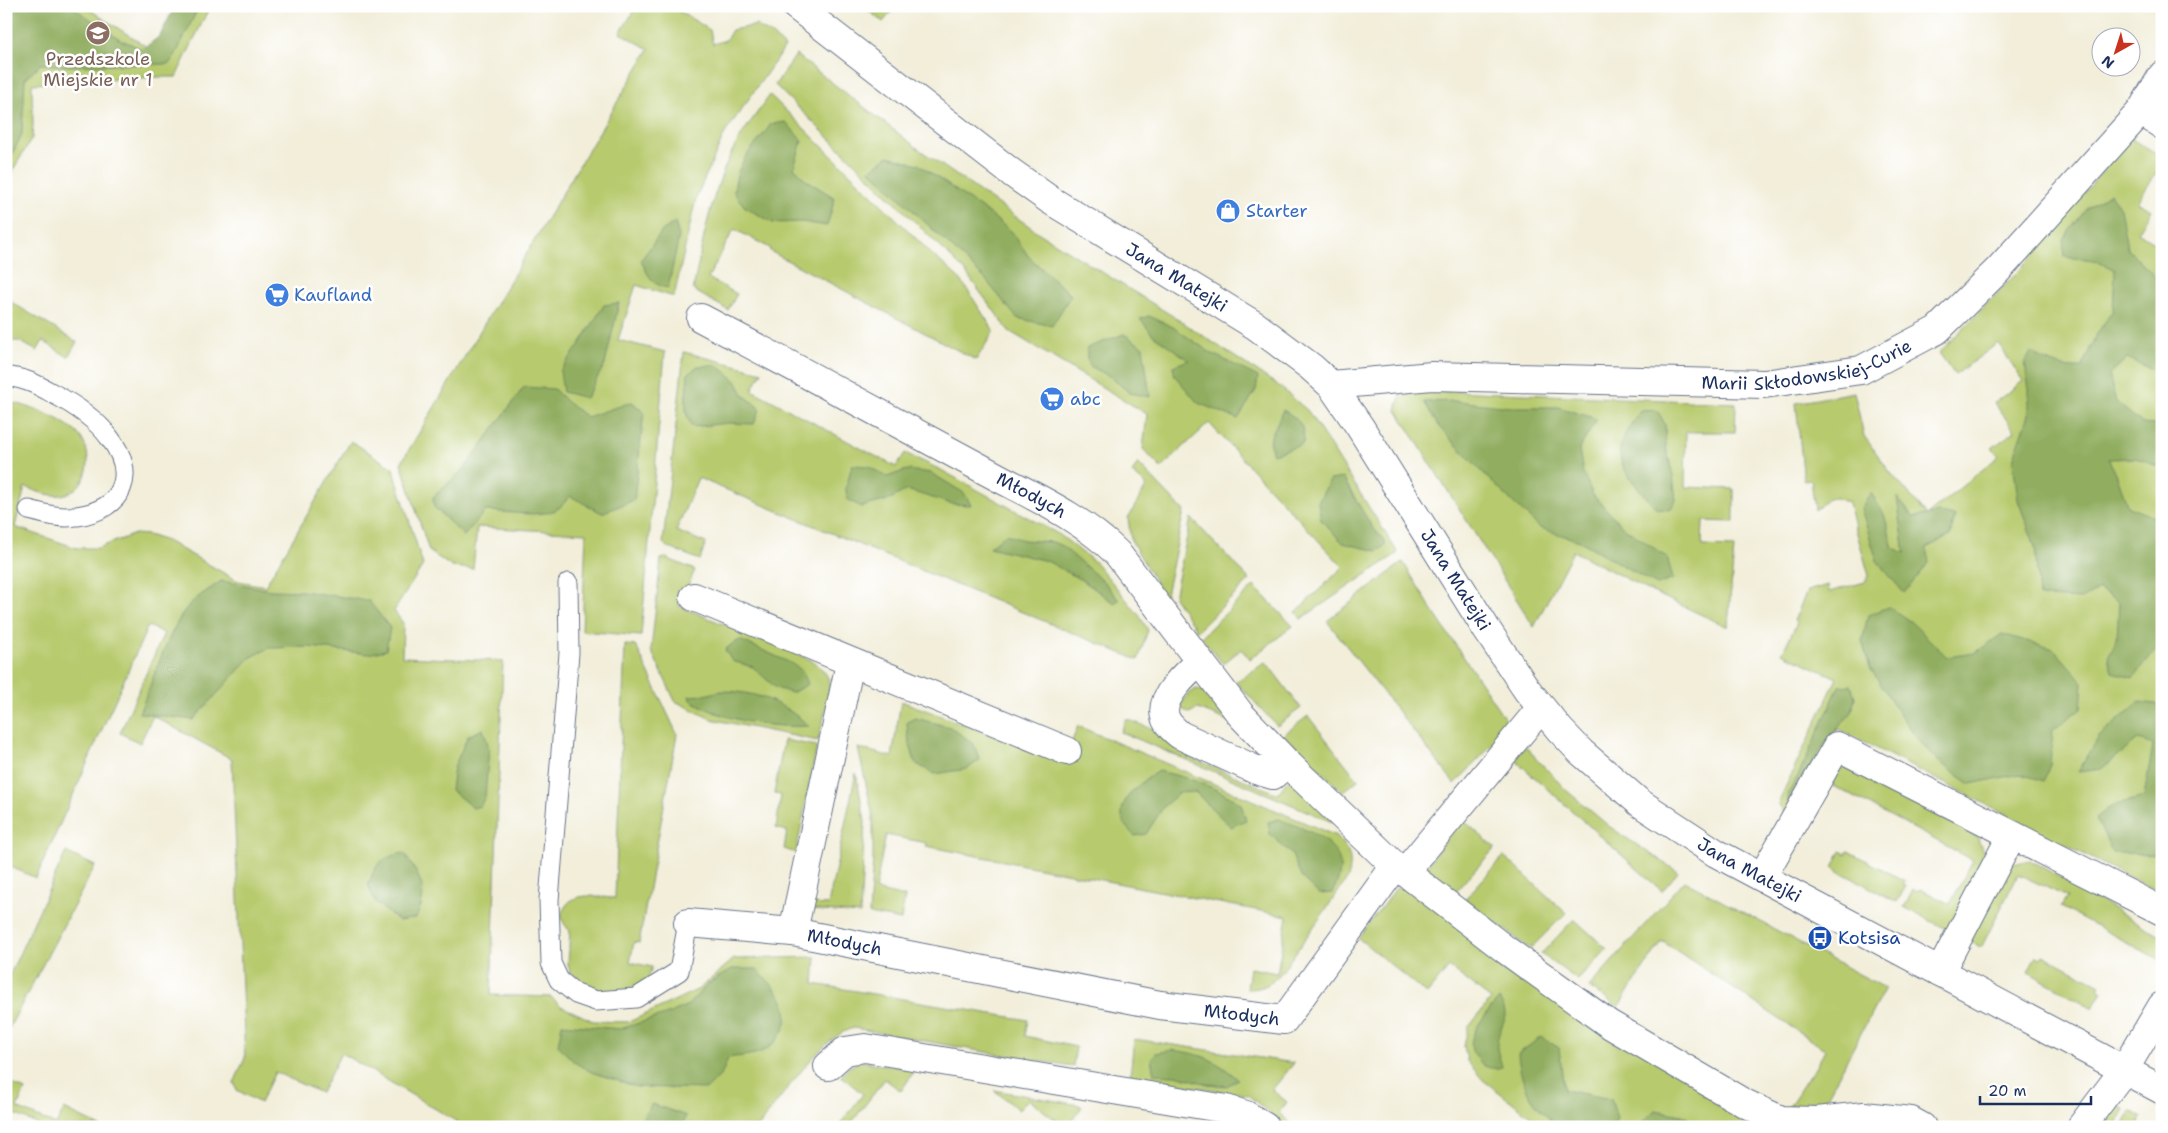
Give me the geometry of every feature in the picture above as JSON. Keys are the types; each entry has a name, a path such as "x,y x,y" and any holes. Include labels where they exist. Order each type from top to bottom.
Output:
{"street":[{"name":"Jana Matejki","path":"796,6 1012,173 1050,200 1256,326 1331,385 1381,460 1513,670 1541,708 1580,752 1640,804 1700,843 1762,877 2162,1090"},
{"name":"Marii Skłodowskiej-Curie","path":"1331,385 1432,376 1764,384 1860,370 1937,330 2151,118 2162,76"},
{"name":"Młodych","path":"701,318 1062,512 1104,540 1117,553 1242,715 1287,763 1400,869 1506,950 1609,1024 1744,1103 1782,1120 1818,1121 1864,1116 1911,1121 1922,1127"},
{"path":"694,597 1067,751"},
{"path":"1200,662 1180,678 1166,702 1164,716 1170,726 1180,735 1256,770 1273,775 1287,763"},
{"name":"Młodych","path":"793,932 850,663"},
{"name":"Młodych","path":"688,923 793,932 1160,1005 1284,1020 1400,869 1541,708"},
{"path":"1762,877 1837,746 2162,911"},
{"path":"1940,972 2012,835"},
{"path":"2081,1127 2124,1070 2162,1006"},
{"path":"828,1066 845,1051 865,1048 1226,1109 1246,1115 1265,1127"}],"lane":[{"path":"6,378 12,377 35,383 81,411 110,437 123,466 125,482 122,490 111,502 92,512 66,517 28,510"},
{"path":"568,583 569,653 550,900 551,963 559,980 576,994 596,1001 636,998 679,970 688,923"}],"green space":[{"name":"Przedszkole Miejskie nr 1","path":"6,6 84,6 167,60 184,6 210,6 176,77 32,84 32,138 6,182"},
{"name":"Przedszkole Miejskie nr 1","path":"6,6 71,6 121,40 143,49 160,36 175,6 199,6 176,54 169,64 65,66 41,64 25,79 22,134 6,167"},
{"path":"637,6 671,6 710,30 713,44 726,40 732,30 758,25 758,27 772,35 785,47 725,133 696,198 674,297 636,285 618,340 665,352 641,636 582,631 586,533 477,527 473,569 452,567 429,551 401,463 649,49 620,33"},
{"path":"862,6 896,6 883,22"},
{"path":"796,55 920,150 1039,233 1179,320 1279,386 1308,411 1398,553 1301,619 1296,612 1343,567 1209,423 1161,468 1143,449 1147,414 1009,331 963,269 775,85"},
{"path":"770,95 934,256 961,280 994,331 976,360 779,256 770,251 770,248 734,229 708,278 737,294 728,310 693,290 714,198 727,163 747,126"},
{"path":"786,122 802,141 794,167 806,180 835,198 827,226 802,222 773,223 745,207 734,193 742,162 747,155 771,124"},
{"path":"2130,138 2162,158 2162,165 2137,202 2152,210 2138,232 2162,248 2162,894 1838,729 1787,817 1778,803 1837,678 1782,653 1797,623 1794,621 1807,591 1828,585 1829,592 1865,582 1869,576 1848,501 1832,498 1815,510 1811,480 1804,481 1796,403 1854,392 1864,436 1890,472 1927,515 1999,456 1992,448 2015,431 1994,403 2023,381 1998,343 1955,375 1939,353 2021,269"},
{"path":"888,156 918,164 1012,232 1029,257 1071,295 1052,326 1017,318 985,279 870,170"},
{"path":"2110,193 2120,208 2127,248 2162,284 2162,374 2127,358 2109,375 2116,402 2143,424 2162,426 2162,468 2136,458 2108,459 2116,473 2128,507 2162,520 2162,642 2133,678 2112,672 2108,657 2117,639 2119,602 2099,589 2082,599 2039,597 2035,546 2018,500 2013,460 2029,415 2029,390 2025,363 2031,352 2055,364 2081,368 2097,334 2113,310 2115,270 2094,260 2065,257 2063,239 2087,208"},
{"path":"675,222 679,236 668,288 654,282 641,260 662,231"},
{"path":"6,299 77,342 68,357 43,341 37,351 19,341 6,341"},
{"path":"619,303 605,364 586,398 563,392 560,371 578,347 604,305"},
{"path":"1149,316 1173,327 1211,353 1258,377 1256,390 1238,419 1198,403 1175,376 1173,366 1189,360 1153,335 1140,319"},
{"path":"1124,334 1143,347 1150,397 1130,393 1109,376 1090,366 1087,359 1087,348"},
{"path":"684,352 762,372 752,390 896,467 905,453 941,470 1060,535 1096,563 1139,615 1148,630 1138,660 698,478 676,531 706,543 700,560 667,547 663,543"},
{"path":"717,365 736,381 743,394 760,409 754,424 728,423 693,427 689,421 686,409 688,374 698,366"},
{"path":"524,387 554,389 568,403 587,417 632,402 644,412 634,500 602,513 570,496 559,508 544,513 524,514 485,511 464,536 434,507 433,497 464,469"},
{"path":"1403,389 1736,403 1735,432 1686,432 1685,487 1734,489 1734,522 1703,521 1702,546 1734,547 1728,627 1646,589 1573,551 1534,627 1396,409"},
{"path":"1457,401 1510,407 1558,407 1597,419 1579,449 1583,473 1593,495 1623,527 1667,557 1673,579 1657,585 1580,541 1540,528 1439,427 1424,402"},
{"path":"16,403 54,417 75,431 85,447 88,465 86,474 81,482 75,489 66,494 50,495 25,487 15,527 77,548 98,548 135,534 148,535 167,541 238,581 265,586 351,441 393,468 423,565 394,611 403,623 402,657 503,661 491,995 551,997 561,1006 593,1021 629,1022 699,989 734,959 816,957 814,984 1028,1020 1025,1036 1076,1047 1073,1066 1018,1058 854,1028 842,1033 829,1042 816,1055 789,1086 758,1127 466,1127 341,1053 321,1093 275,1072 260,1103 237,1090 234,1083 245,1058 232,759 153,716 140,743 120,733 164,633 148,626 36,878 6,865 6,406"},
{"path":"1283,410 1293,416 1302,427 1303,443 1273,454 1269,441"},
{"path":"1657,410 1665,424 1666,447 1673,476 1676,500 1670,510 1657,509 1640,491 1624,468 1620,454 1624,437 1640,411"},
{"path":"1138,463 1184,511 1165,599 1131,540 1128,518 1147,485 1132,473"},
{"path":"852,465 868,466 887,477 907,470 931,473 964,493 971,505 952,504 907,490 888,500 861,507 847,499 846,488"},
{"path":"1343,478 1372,527 1385,541 1385,546 1377,551 1343,543 1321,520 1318,502 1330,480"},
{"path":"1871,493 1884,514 1893,548 1905,553 1897,497 1913,517 1940,513 1955,516 1950,536 1926,548 1929,563 1904,593 1877,561 1861,508"},
{"path":"1191,518 1250,580 1197,631 1174,597"},
{"path":"1006,534 1023,540 1053,542 1062,546 1104,582 1119,600 1114,603 1085,582 1047,561 989,547"},
{"path":"666,558 695,570 679,606 811,660 821,668 828,678 829,691 818,741 711,719 675,701 651,650 661,559"},
{"path":"1403,562 1434,613 1510,726 1455,784 1327,621"},
{"path":"221,581 271,590 302,591 369,601 390,628 386,650 368,654 310,647 269,648 250,658 193,720 139,713 165,647 178,621 193,602"},
{"path":"1254,586 1293,626 1250,659 1241,649 1223,664 1201,637"},
{"path":"1889,607 1911,622 1947,657 1975,653 2002,634 2054,649 2083,682 2081,708 2053,730 2050,764 2044,781 2020,774 1970,784 1937,760 1913,734 1870,668 1862,641 1868,615"},
{"path":"740,640 795,665 803,672 808,684 792,693 776,688 753,667 732,661 725,650"},
{"path":"625,645 636,646 677,734 639,943 634,942 630,962 652,967 645,988 609,993 583,985 570,972 568,964 570,931 563,923 562,914 565,907 575,898 588,896 615,898"},
{"path":"1266,662 1301,708 1277,726 1236,682"},
{"path":"1851,685 1855,697 1852,712 1825,743 1788,802 1788,794 1801,770 1839,686"},
{"path":"1196,689 1208,691 1231,722 1198,709 1189,713 1179,707 1189,693"},
{"path":"720,691 745,693 768,700 789,710 809,726 779,726 732,718 703,707 691,700 689,696 705,695"},
{"path":"901,701 1068,763 1071,744 1078,726 1336,836 1349,855 1348,878 1281,973 1266,986 1253,989 1247,989 1250,968 1277,973 1287,916 926,846 927,843 886,835 875,890 905,897 901,920 869,914 873,859 873,816 858,748 892,757"},
{"path":"2139,702 2162,705 2162,854 2113,853 2096,818 2112,806 2144,797 2153,745 2138,740 2101,769 2078,772 2099,737"},
{"path":"1308,716 1358,780 1343,792 1283,735"},
{"path":"915,718 950,727 973,743 980,760 967,769 935,774 915,763 908,736 907,722"},
{"path":"1126,719 1164,733 1187,756 1278,794 1289,778 1337,824 1121,732"},
{"path":"483,729 489,748 485,797 480,806 473,808 451,790 454,767 468,736"},
{"path":"784,740 817,746 796,853 784,849 787,831 776,828 781,795 774,794"},
{"path":"1525,746 1566,790 1610,827 1678,872 1662,891 1514,759"},
{"path":"1845,767 1977,836 1986,859 1948,930 1904,907 1913,889 1917,892 1920,889 1950,904 1973,860 1826,782"},
{"path":"1158,771 1191,780 1232,798 1241,804 1246,820 1231,827 1195,792 1179,793 1164,806 1146,834 1135,836 1126,826 1122,817 1126,799 1140,784"},
{"path":"856,773 865,822 860,914 812,910 811,904 828,905"},
{"path":"1461,818 1495,848 1455,892 1426,867"},
{"path":"1279,819 1318,836 1329,844 1336,853 1340,864 1339,877 1332,893 1319,894 1301,877 1292,855 1270,834 1268,822"},
{"path":"1841,851 1846,854 1848,851 1905,881 1903,884 1906,886 1897,902 1833,868"},
{"path":"66,852 95,866 7,1032 6,983"},
{"path":"404,853 419,877 423,891 416,918 399,921 376,903 368,885 380,863 389,857"},
{"path":"1504,856 1566,913 1530,949 1465,899"},
{"path":"2030,860 2162,937 2162,961 2061,907 2067,897 2018,874 1981,948 1965,937 2005,866"},
{"path":"1684,881 1885,988 1825,1101 1788,1108 1826,1050 1662,941 1618,1007 1589,987"},
{"path":"1397,887 1414,890 1773,1127 1545,1127 1483,1080 1467,1061 1464,1046 1468,1028 1491,999 1449,967 1427,994 1358,938"},
{"path":"1574,919 1607,949 1578,980 1541,954"},
{"path":"2043,955 2100,985 2098,988 2102,991 2093,1008 2028,972 2036,956 2041,958"},
{"path":"732,969 756,969 777,992 786,1009 787,1018 785,1027 773,1044 758,1053 728,1058 722,1074 707,1089 637,1087 591,1072 574,1062 558,1045 562,1024 620,1029 668,1014 688,1005 709,983"},
{"path":"1499,999 1505,1012 1497,1044 1502,1067 1491,1068 1481,1063 1473,1052 1471,1043 1480,1023"},
{"path":"1541,1037 1559,1048 1564,1090 1611,1099 1617,1118 1613,1127 1559,1127 1535,1104 1525,1087 1518,1054"},
{"path":"1134,1039 1294,1063 1272,1090 1287,1102 1279,1113 1295,1127 1286,1127 1248,1095 1130,1077"},
{"path":"1172,1050 1208,1058 1238,1079 1227,1086 1207,1084 1176,1075 1154,1074 1151,1059 1156,1053"},
{"path":"861,1061 915,1070 901,1091 885,1079 852,1122 858,1127 838,1127 863,1094 841,1076 849,1067"},
{"path":"6,1081 25,1090 17,1108 56,1125 64,1109 101,1127 43,1127 6,1110"},
{"path":"994,1090 1082,1107 1067,1127 1065,1127 1028,1099 1019,1110"},
{"path":"2109,1100 2125,1109 2116,1127 2090,1127"},
{"path":"652,1104 686,1116 681,1127 636,1127"},
{"path":"1655,1110 1682,1115 1701,1127 1645,1127 1642,1122"},
{"path":"2131,1111 2141,1117 2138,1127 2124,1127"}],"place":[{"name":"Przedszkole Miejskie nr 1","path":"98,33"},
{"name":"Starter","path":"1228,211"},
{"name":"Kaufland","path":"277,295"},
{"name":"abc","path":"1052,399"},
{"name":"Kotsisa","path":"1820,938"}]}
